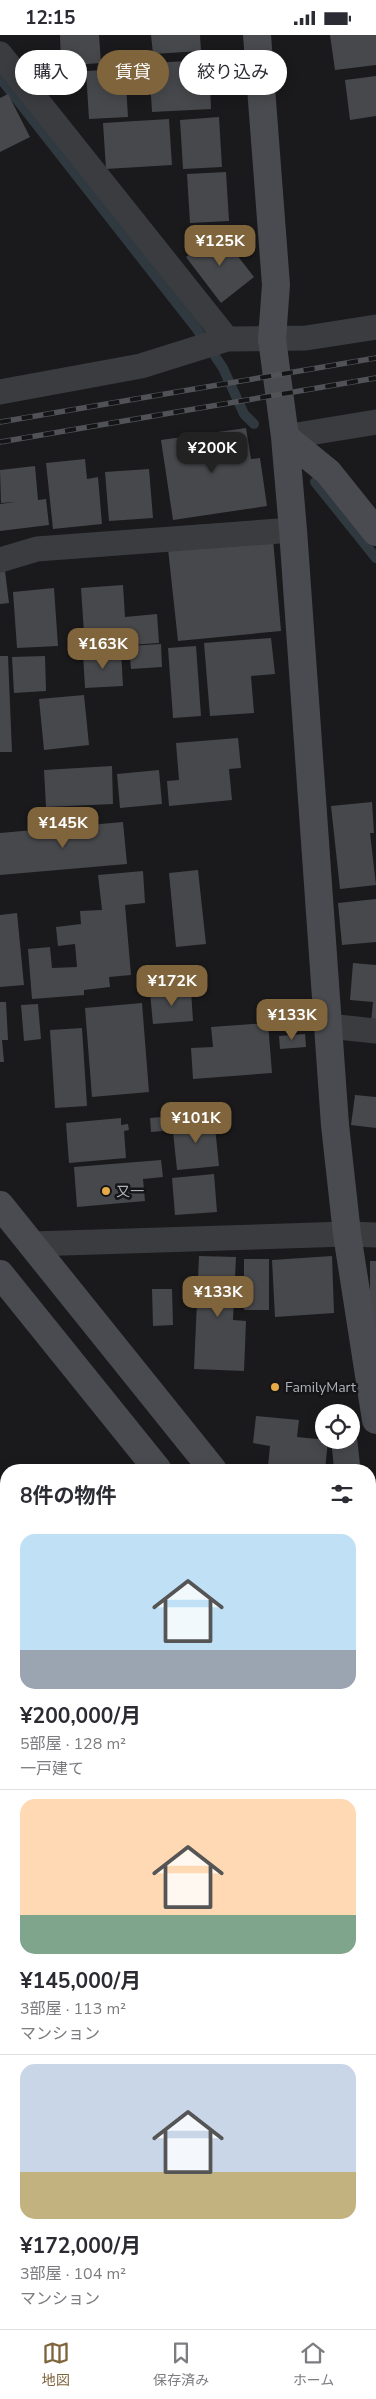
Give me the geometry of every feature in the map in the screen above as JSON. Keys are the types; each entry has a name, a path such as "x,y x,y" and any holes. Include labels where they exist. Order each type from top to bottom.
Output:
{"street":[{"path":"257,35 276,285 272,339 285,437 293,530 336,1125 347,1234 376,1420"},
{"path":"0,54 213,343"},
{"path":"0,392 141,365 213,343 306,338 376,327"},
{"path":"285,437 376,422"},
{"path":"285,437 328,473 376,533"},
{"path":"0,560 37,549 293,530"},
{"path":"328,1026 376,1031"},
{"path":"4,1215 32,1244 209,1464"},
{"path":"32,1244 347,1234 376,1235"},
{"path":"0,1274 153,1464"}],"building":[{"path":"60,35 99,35 100,50 97,50 97,63 87,64 87,50 60,50"},
{"path":"151,35 200,35 201,50 179,50 179,52 169,53 169,50 153,50"},
{"path":"330,35 376,35 376,65 335,70"},
{"path":"169,62 179,62 179,95 210,95 211,109 152,112 151,95 169,95"},
{"path":"97,70 97,95 127,95 128,117 89,119 87,71"},
{"path":"376,76 376,116 350,120 345,80"},
{"path":"8,94 30,137 0,152 0,98"},
{"path":"219,117 222,167 183,169 180,120"},
{"path":"169,119 172,165 106,169 103,123"},
{"path":"226,172 229,221 190,223 187,174"},
{"path":"219,232 254,277 221,303 186,257"},
{"path":"246,428 251,459 260,458 267,506 173,520 161,440"},
{"path":"85,459 87,479 98,477 102,524 53,529 46,463"},
{"path":"35,466 38,500 46,499 49,525 0,531 0,504 15,502 1,503 0,470"},
{"path":"149,469 153,518 109,521 105,472"},
{"path":"273,539 281,631 178,641 168,549"},
{"path":"5,571 9,603 0,604 0,572"},
{"path":"123,585 125,617 157,614 159,643 85,648 81,588"},
{"path":"54,588 58,646 17,648 13,592"},
{"path":"271,638 275,674 251,676 254,713 210,716 204,643"},
{"path":"161,644 162,667 131,669 129,646"},
{"path":"196,646 201,716 173,718 168,648"},
{"path":"121,651 123,686 85,688 83,653"},
{"path":"0,656 8,656 12,752 0,752"},
{"path":"45,656 46,691 14,693 12,657"},
{"path":"84,695 89,745 44,750 39,699"},
{"path":"238,738 241,768 229,769 232,800 169,806 167,781 179,780 176,743"},
{"path":"112,766 113,804 46,807 44,770"},
{"path":"159,770 162,804 120,808 117,774"},
{"path":"372,802 374,833 370,833 376,885 340,889 331,806"},
{"path":"123,822 127,864 0,875 0,833"},
{"path":"198,870 206,944 176,947 169,873"},
{"path":"143,871 145,903 125,905 131,975 109,977 110,987 84,990 84,995 32,999 28,949 50,947 52,968 77,967 75,944 58,946 56,927 81,924 80,911 102,910 98,875"},
{"path":"376,899 376,942 342,945 338,903"},
{"path":"17,913 24,985 0,987 0,915"},
{"path":"353,963 376,965 376,1023 371,1023 373,1002 350,1000"},
{"path":"191,990 193,1021 153,1024 150,993"},
{"path":"0,1002 6,1002 8,1040 2,1040 4,1062 0,1062"},
{"path":"142,1003 149,1092 92,1097 85,1008"},
{"path":"38,1004 41,1039 24,1041 21,1005"},
{"path":"268,1023 272,1073 193,1079 191,1048 213,1047 211,1027"},
{"path":"82,1028 87,1106 55,1108 50,1030"},
{"path":"305,1034 306,1047 280,1049 279,1036"},
{"path":"355,1095 376,1097 376,1128 351,1125"},
{"path":"162,1117 163,1131 151,1132 150,1118"},
{"path":"214,1117 219,1166 177,1170 172,1122"},
{"path":"121,1118 121,1125 128,1124 129,1130 124,1131 126,1158 69,1163 66,1123"},
{"path":"161,1160 163,1177 143,1179 145,1201 77,1207 74,1167"},
{"path":"214,1174 217,1212 175,1215 172,1178"},
{"path":"199,1256 236,1257 233,1320 246,1321 244,1371 194,1369"},
{"path":"332,1256 334,1313 275,1317 272,1260"},
{"path":"244,1259 269,1259 269,1310 244,1310"},
{"path":"370,1261 376,1261 376,1334 370,1334"},
{"path":"152,1289 172,1289 173,1325 153,1326"},
{"path":"256,1416 299,1420 297,1437 315,1439 315,1449 327,1449 326,1464 268,1464 270,1446 253,1443"},
{"path":"332,1449 358,1449 360,1464 334,1464"}],"waterway":[{"path":"0,78 196,328 223,368 244,414 254,424"},
{"path":"315,482 376,558"}],"railway":[{"path":"0,422 376,358"},
{"path":"0,442 376,378"}],"place":[{"name":"又一","path":"106,1191"},
{"name":"FamilyMart","path":"275,1387"}]}
